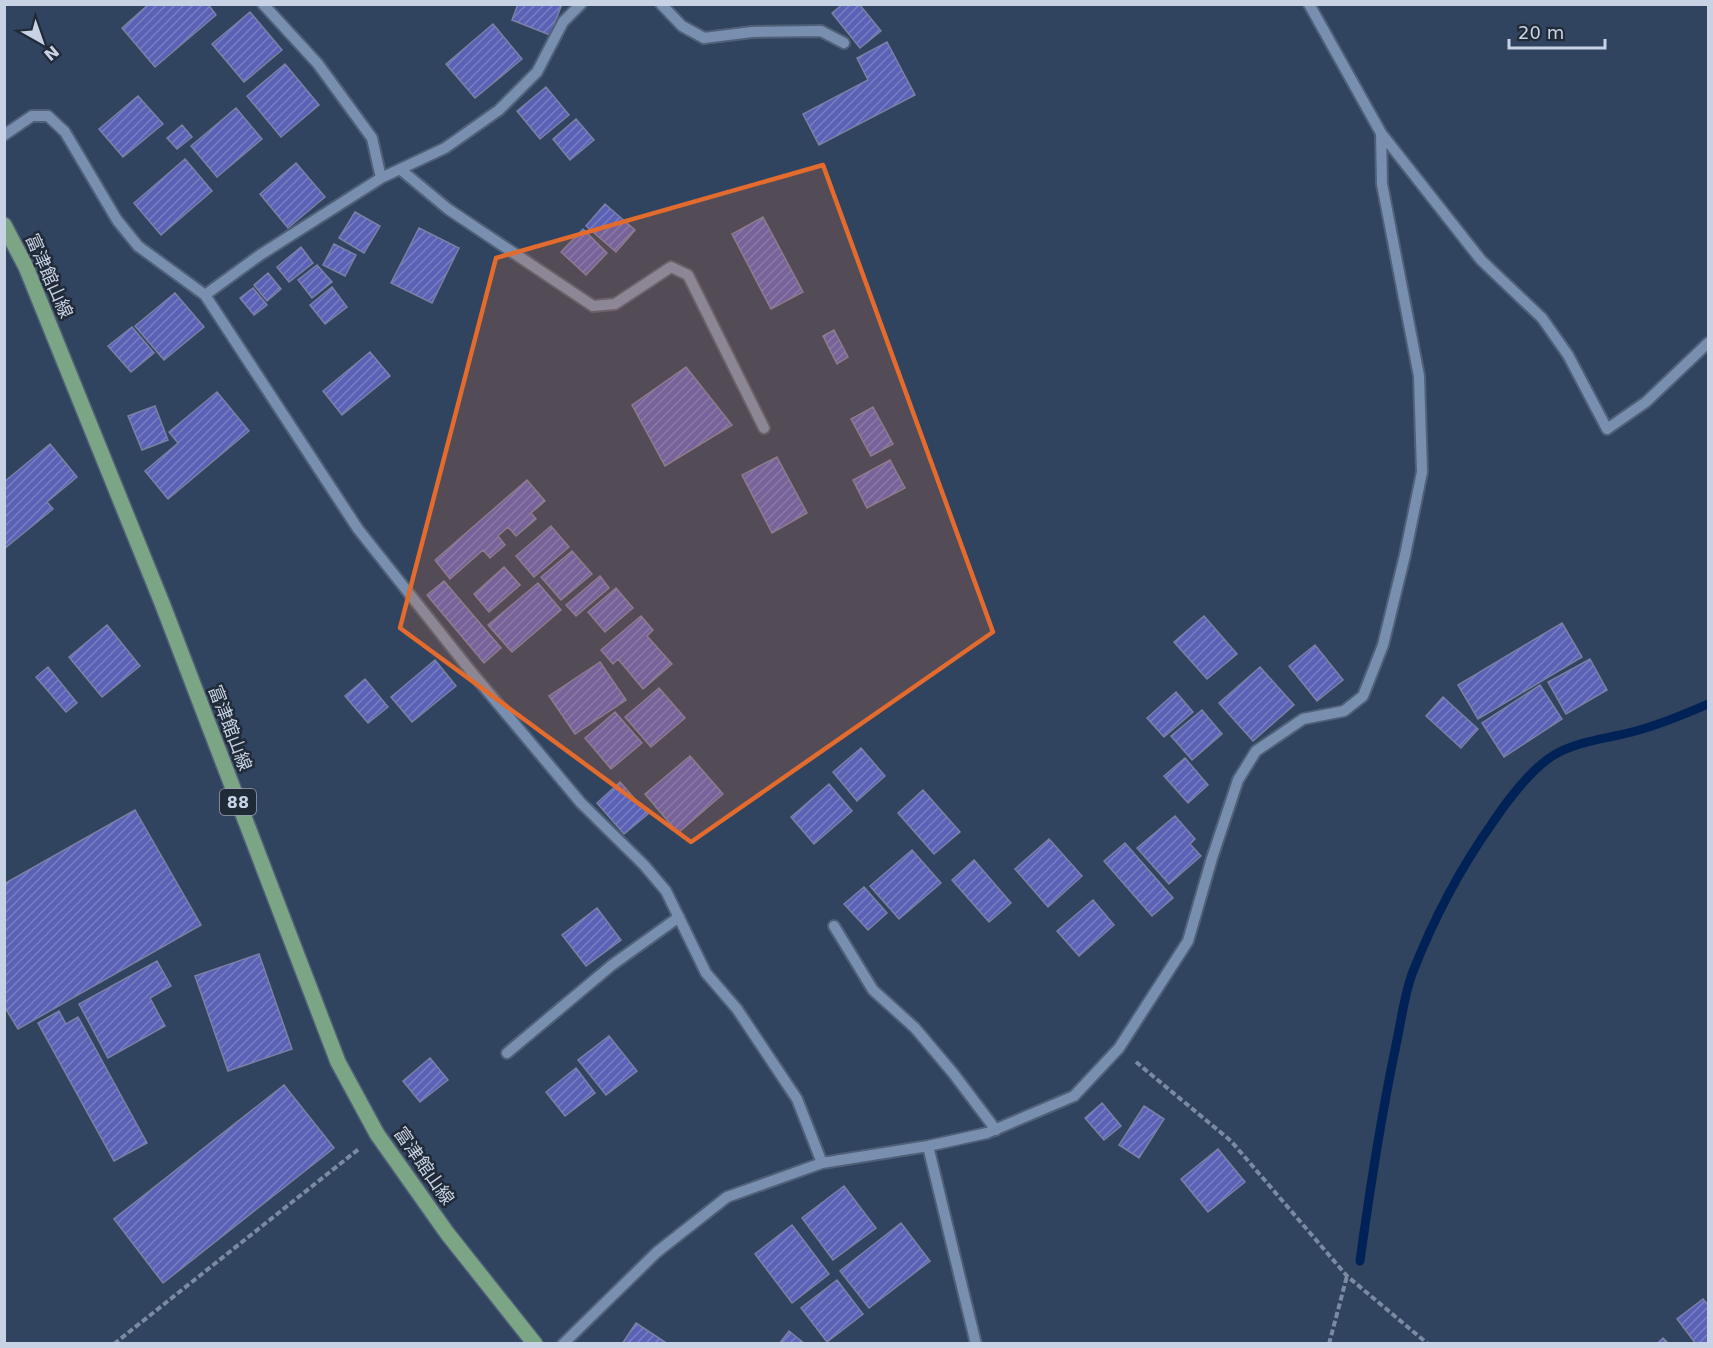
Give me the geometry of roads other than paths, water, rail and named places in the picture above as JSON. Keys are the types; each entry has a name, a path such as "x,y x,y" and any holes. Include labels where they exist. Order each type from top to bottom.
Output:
{"main road":[{"name":"富津館山線","path":"4,225 27,267 162,603 338,1062 377,1134 447,1233 535,1344"}],"street":[{"path":"263,4 318,64 372,138 381,178"},
{"path":"205,295 260,255 381,178 445,148 499,110 537,72 563,22 581,4"},
{"path":"661,4 682,26 704,38 752,32 821,31 843,43"},
{"path":"1309,4 1381,133 1481,260 1542,318 1568,355 1607,429 1646,402 1708,344"},
{"path":"4,135 32,116 48,116 65,132 117,220 138,246 205,295 358,529 473,674 581,803 666,891 706,973 737,1010 797,1100 822,1163"},
{"path":"563,1344 657,1251 727,1197 822,1163 928,1146 996,1130 1074,1096 1119,1048 1188,940 1212,858 1239,780 1256,751 1303,719 1344,711 1363,696 1383,645 1422,472 1419,376 1382,184 1381,133"},
{"path":"400,169 448,209 593,306 615,304 670,267 688,275 764,428"},
{"path":"507,1053 612,965 679,917"},
{"path":"834,926 873,990 915,1028 996,1130"},
{"path":"928,1146 976,1344"}],"waterway":[{"path":"1360,1261 1381,1126 1407,991 1429,934 1469,858 1513,795 1537,768 1554,755 1582,743 1652,726 1708,704"}]}
